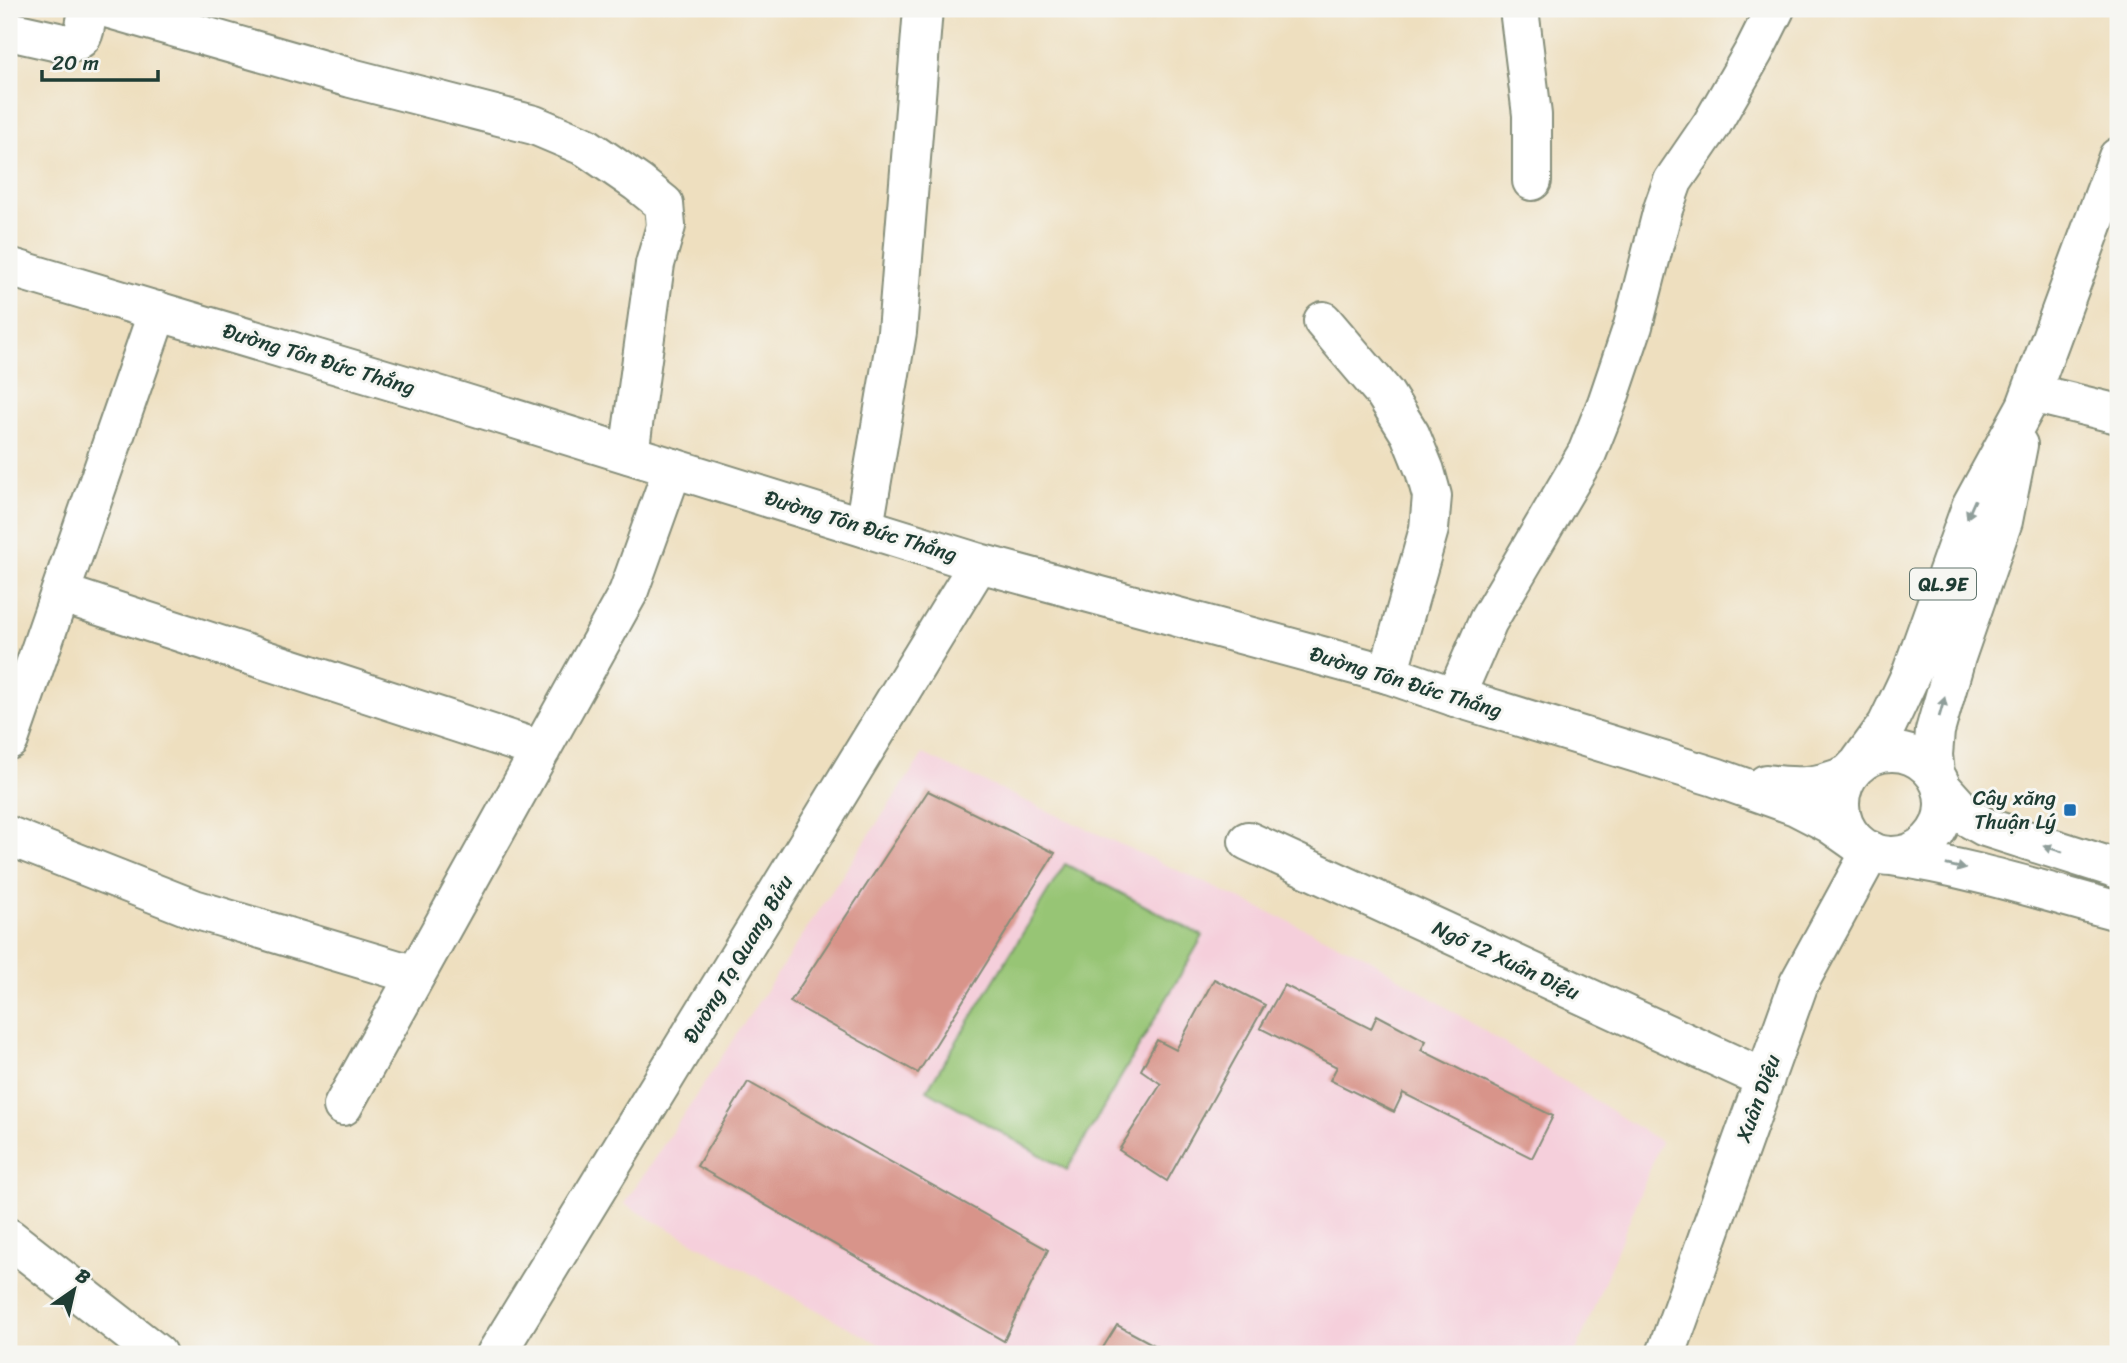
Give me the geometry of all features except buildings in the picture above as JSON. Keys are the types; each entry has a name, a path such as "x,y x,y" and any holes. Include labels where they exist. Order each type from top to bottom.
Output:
{"street":[{"path":"9,31 66,44 74,43 80,40 85,32 90,9"},
{"path":"110,9 351,78 534,125 586,147 664,204 666,226 655,264 629,454"},
{"path":"864,527 897,332 923,9"},
{"path":"1519,9 1532,115 1532,181"},
{"path":"1455,697 1488,621 1587,453 1633,326 1663,209 1673,181 1712,124 1775,9"},
{"name":"QL.9E","path":"1853,769 1887,725 1912,672 1971,507 2029,399 2118,157"},
{"name":"Đường Tôn Đức Thắng","path":"9,267 629,454 979,563 1388,674 1715,777"},
{"path":"9,740 158,312"},
{"path":"1323,321 1385,394 1410,434 1432,496 1429,529 1388,674"},
{"path":"2029,399 2118,414"},
{"name":"QL.9E","path":"1938,781 1933,755 1935,731 1955,657 2003,521 2029,399"},
{"path":"343,1106 628,593 673,468"},
{"name":"Đường Tạ Quang Bửu","path":"496,1354 979,563"},
{"path":"60,593 541,750"},
{"path":"1715,777 1800,788 1824,785 1876,754 1908,754 1923,762 1962,811 1985,827 2118,869"},
{"path":"1853,769 1840,792 1840,810 1845,828 1872,850 1914,850 1933,836 1942,813 1938,781"},
{"path":"1715,777 1796,806 1829,822 1872,850 1976,872 2118,911"},
{"path":"9,836 194,909 415,975"},
{"name":"Ngõ 12 Xuân Diệu","path":"1248,841 1765,1079"},
{"name":"Xuân Diệu","path":"1666,1354 1799,983 1872,850"},
{"path":"9,1238 157,1354"}],"shaded area":[{"path":"923,754 1365,956 1661,1142 1575,1354 897,1354 624,1204"}],"green space":[{"path":"1065,864 1203,936 1067,1170 927,1090"}],"place":[{"name":"Cây xăng Thuận Lý","path":"2070,810"}]}
